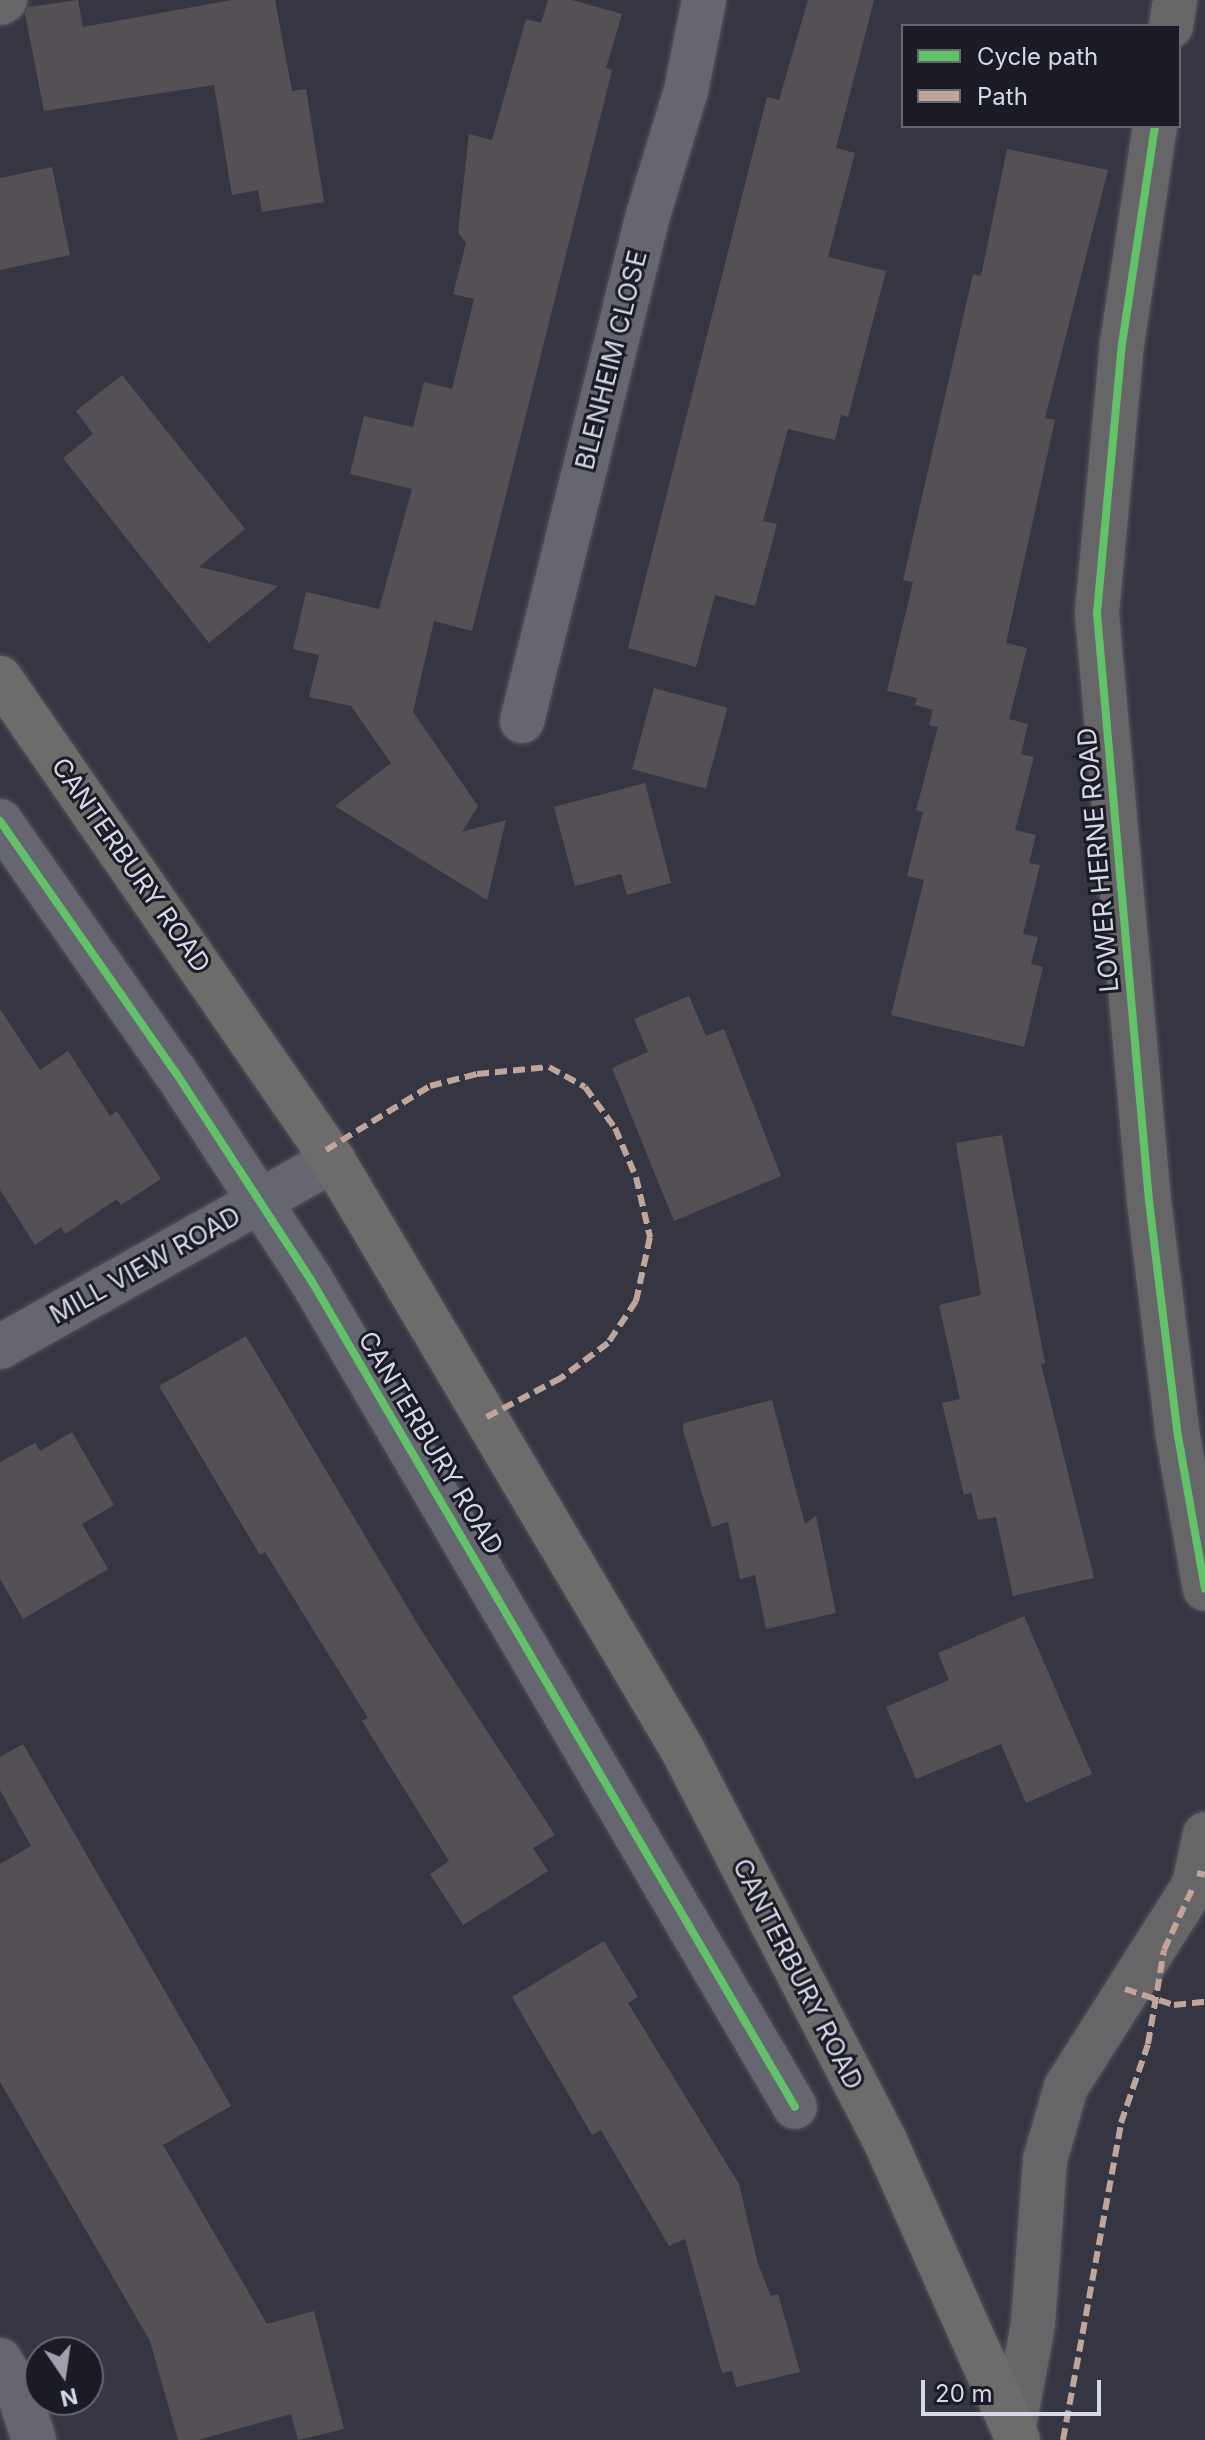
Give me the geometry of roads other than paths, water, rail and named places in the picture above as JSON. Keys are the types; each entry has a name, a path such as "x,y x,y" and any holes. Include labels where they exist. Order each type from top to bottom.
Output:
{"main road":[{"name":"CANTERBURY ROAD","path":"0,678 333,1160 682,1749 885,2141 1016,2433"}],"street":[{"name":"BLENHEIM CLOSE","path":"522,721 648,215 686,91 704,0"},
{"path":"1171,24 1175,0"},
{"name":"LOWER HERNE ROAD","path":"1155,128 1122,343 1097,614 1149,1201 1178,1436 1205,1589"},
{"name":"CANTERBURY ROAD","path":"0,821 260,1202 493,1587 795,2107"},
{"name":"MILL VIEW ROAD","path":"0,1347 333,1160"},
{"path":"1016,2433 1033,2324 1045,2160 1066,2087 1194,1885 1205,1834"},
{"path":"0,2360 18,2391 34,2440"}]}
